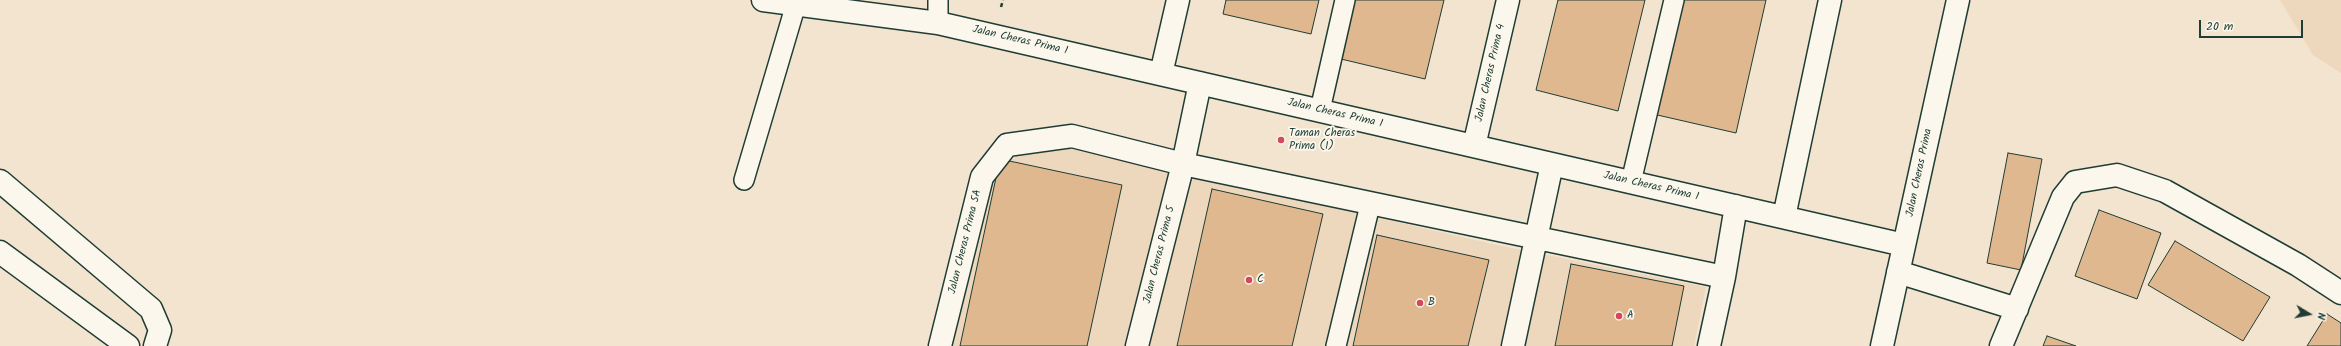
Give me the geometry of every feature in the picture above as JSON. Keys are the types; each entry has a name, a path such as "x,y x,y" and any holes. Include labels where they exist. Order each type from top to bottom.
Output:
{"street":[{"name":"Jalan Cheras Prima 1","path":"764,0 938,23 1904,245"},
{"path":"1161,74 1178,0"},
{"name":"Jalan Cheras Prima 4","path":"1474,146 1508,0"},
{"path":"1784,218 1830,0"},
{"name":"Jalan Cheras Prima","path":"1882,346 1958,0"},
{"name":"Jalan Cheras Prima 5","path":"1138,346 1183,164 1200,83"},
{"name":"Jalan Cheras Prima 5A","path":"940,346 982,177 1007,145 1072,136 1183,164"},
{"path":"1183,164 1370,205 1724,277"},
{"path":"1514,346 1552,164"},
{"path":"2001,346 2063,197 2075,182 2117,175 2165,191 2298,265 2341,293"},
{"path":"0,181 151,308 160,330 155,346"},
{"path":"1709,346 1724,277 1736,206"},
{"path":"0,252 128,346"},
{"path":"1898,272 2017,309"}],"lane":[{"path":"938,0 938,23"},
{"path":"1320,110 1345,0"},
{"path":"1631,182 1674,0"},
{"path":"744,180 796,4"},
{"path":"1336,346 1370,205"}],"shaded area":[{"path":"2280,0 2341,0 2341,73 2313,55"},
{"path":"1072,148 1497,245 1706,287 1694,346 952,346 991,184 1017,155"}],"building":[{"path":"1226,0 1319,0 1311,34 1223,14"},
{"path":"1355,0 1444,0 1425,79 1341,59"},
{"path":"1558,0 1645,0 1618,111 1536,90"},
{"path":"1679,0 1766,0 1736,133 1653,114"},
{"path":"2008,153 2042,159 2021,270 1987,263"},
{"path":"1000,159 1122,185 1087,346 960,346"},
{"name":"C","path":"1212,189 1323,214 1292,346 1177,346"},
{"path":"2099,210 2161,233 2137,299 2075,276"},
{"name":"B","path":"1377,235 1489,260 1468,346 1353,346"},
{"path":"2175,241 2270,297 2243,341 2148,285"},
{"name":"A","path":"1571,264 1684,286 1672,346 1555,346"},
{"path":"2327,314 2341,323 2341,346 2307,346"},
{"path":"2047,336 2076,346 2043,346"}],"place":[{"name":"Taman Cheras Prima (1)","path":"1281,140"},
{"name":"C","path":"1249,280"},
{"name":"B","path":"1420,303"},
{"name":"A","path":"1619,316"}]}
